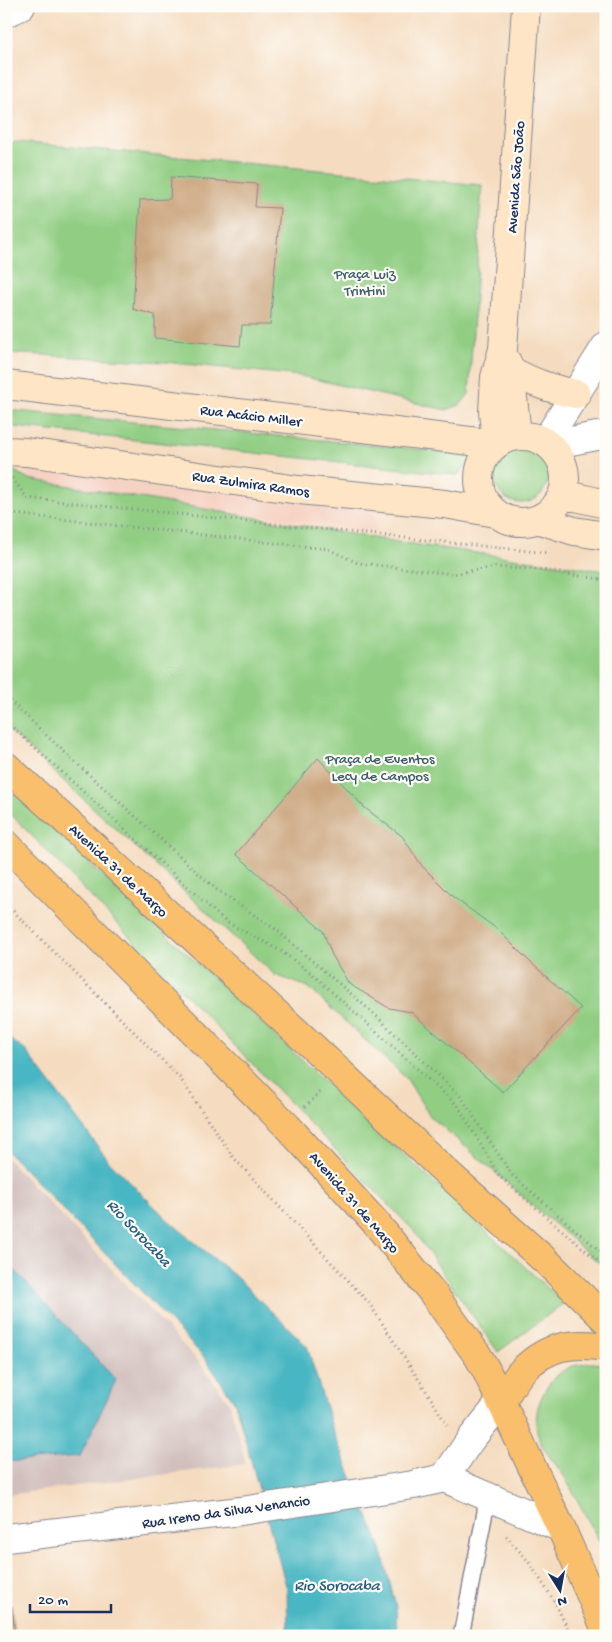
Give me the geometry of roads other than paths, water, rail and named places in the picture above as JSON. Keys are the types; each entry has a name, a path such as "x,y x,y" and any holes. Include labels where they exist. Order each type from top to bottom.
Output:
{"highway":[{"name":"Avenida 31 de Março","path":"6,766 339,1071 445,1171 548,1263 606,1320"},
{"name":"Avenida 31 de Março","path":"6,844 287,1126 376,1223 432,1292 478,1356 561,1528 606,1630"},
{"path":"501,1402 523,1370 550,1349 585,1344 606,1347"}],"main road":[{"name":"Avenida São João","path":"503,441 493,411 495,377 506,359 526,6"},
{"path":"506,359 528,380 549,388 576,394"},
{"name":"Rua Acácio Miller","path":"6,385 503,441"},
{"path":"532,436 548,444 559,456 564,468 565,481 563,494 553,509 537,519 520,522 507,520 495,513 486,503 480,492 478,479 480,466 486,454 503,441 532,436"},
{"name":"Rua Zulmira Ramos","path":"8,463 26,452 299,490 445,504 495,513"},
{"path":"563,494 606,504"},
{"path":"537,519 574,531 606,536"}],"street":[{"path":"6,13 20,6"},
{"path":"548,444 606,346"},
{"path":"548,444 606,436"},
{"path":"501,1402 471,1439 444,1478 486,1504 561,1528"},
{"name":"Rua Ireno da Silva Venancio","path":"6,1538 242,1511 413,1485 444,1478"}],"lane":[{"path":"462,1636 486,1504"}],"water":[{"name":"Rio Sorocaba","path":"6,1036 26,1051 108,1160 168,1220 236,1277 307,1346 333,1431 381,1548 396,1607 397,1636 288,1636 287,1589 235,1403 205,1358 6,1150"},
{"path":"6,1261 116,1380 80,1456 6,1462"}],"park label":[{"name":"Praça Luiz Trintini","path":"365,282"},
{"name":"Praça de Eventos Lecy de Campos","path":"380,766"}]}
